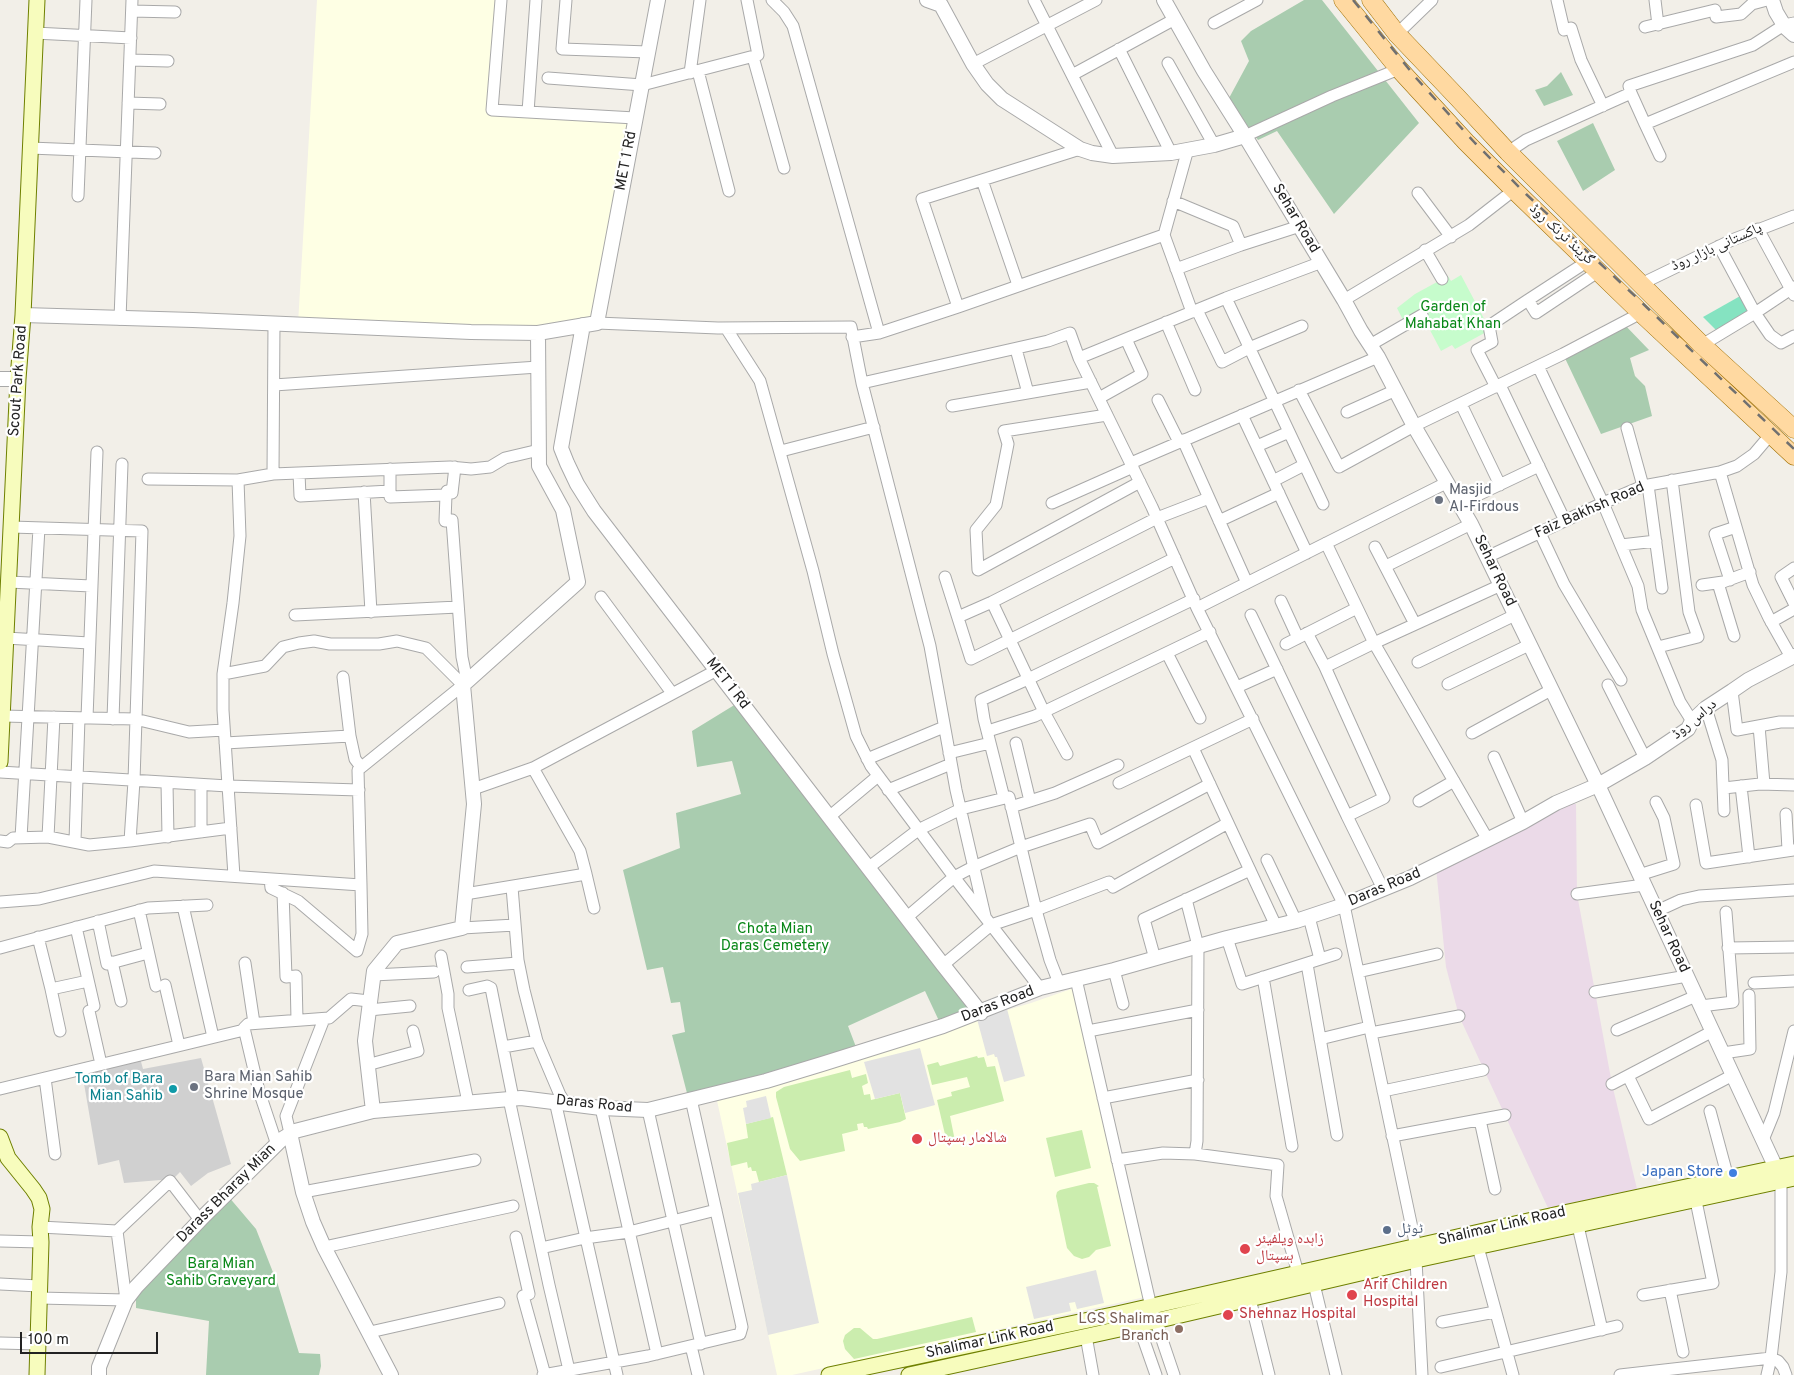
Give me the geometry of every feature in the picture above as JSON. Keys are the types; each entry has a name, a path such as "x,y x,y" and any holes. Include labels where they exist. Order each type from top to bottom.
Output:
{"main road":[{"name":"Scout Park Road","path":"0,762 6,638 6,587 23,315 37,0"},
{"name":"گرینڈ ٹرنک روڈ","path":"1343,0 1399,68 1466,142 1641,313 1794,456"},
{"name":"گرینڈ ٹرنک روڈ","path":"1371,0 1397,34 1508,152 1702,345 1794,429"},
{"path":"0,1136 8,1158 39,1198 42,1209 37,1375"},
{"name":"Shalimar Link Road","path":"1153,1314 1298,1273 1416,1253 1478,1247 1696,1201 1784,1176 1794,1164"},
{"name":"Shalimar Link Road","path":"829,1375 1136,1317 1250,1299 1314,1284 1416,1253 1618,1201 1728,1178 1784,1176"},
{"path":"1618,1201 1622,1217"},
{"name":"Shalimar Link Road","path":"911,1375 1086,1336 1136,1317"}],"street":[{"path":"78,196 86,0"},
{"path":"501,0 492,110 635,118"},
{"path":"528,112 536,0"},
{"path":"566,0 562,49 648,52"},
{"name":"MET 1 Rd","path":"658,0 635,118 561,448 577,484 594,511 981,1013"},
{"path":"700,0 694,72 729,191"},
{"path":"548,78 642,85 758,56 748,0"},
{"path":"772,0 784,12 793,26 879,333"},
{"path":"926,0 945,2 973,64 987,84 1002,99 1092,154 1113,156 1171,153 1214,145 1245,136 1399,68"},
{"path":"1034,0 1113,156"},
{"path":"973,64 1096,0"},
{"name":"Sehar Road","path":"1164,0 1204,71 1322,262 1378,357 1414,426 1471,524 1598,785 1763,1140 1784,1176"},
{"path":"1214,22 1257,0"},
{"path":"1397,34 1432,0"},
{"path":"1557,0 1564,30 1571,28 1581,60 1603,106"},
{"path":"1655,0 1658,25"},
{"path":"1645,28 1715,10 1716,18 1740,14 1752,4 1767,0"},
{"path":"1772,0 1776,12 1789,24 1794,35"},
{"path":"120,319 132,6 175,12"},
{"path":"1072,75 1175,19"},
{"path":"1660,156 1629,86 1753,45 1789,24"},
{"path":"35,33 131,38"},
{"path":"1119,49 1171,153"},
{"path":"753,57 784,168"},
{"path":"130,60 168,61"},
{"path":"1645,124 1794,62"},
{"path":"1168,63 1214,145"},
{"path":"1508,152 1526,140 1631,93"},
{"path":"128,103 160,104"},
{"path":"30,148 155,153"},
{"path":"958,307 922,199 1080,148"},
{"path":"1188,149 1164,235 1194,311 1222,362 1249,348 1302,326"},
{"path":"982,180 1018,285"},
{"path":"1344,300 1469,225 1514,190"},
{"path":"1418,193 1450,237"},
{"path":"1173,201 1233,226 1241,245"},
{"name":"پاکستانی بازار روڈ","path":"1641,284 1718,246 1794,216"},
{"path":"1176,269 1300,226"},
{"path":"1702,345 1793,291 1758,229"},
{"path":"852,337 879,333 1164,235"},
{"path":"1718,246 1755,313 1770,335 1781,343 1794,336"},
{"path":"1425,250 1442,279"},
{"path":"1079,358 1226,298 1322,262"},
{"path":"1565,521 1498,386 1477,350 1492,342 1489,326 1528,300 1536,313 1593,266"},
{"path":"1226,298 1323,504"},
{"path":"1299,390 1339,467 1414,426 1498,386 1641,313"},
{"path":"23,315 538,333 590,324 726,328 851,327 862,383 930,646 960,809 973,867 988,920"},
{"path":"1370,345 1422,315"},
{"path":"1166,322 1195,390"},
{"path":"273,474 274,323"},
{"path":"726,328 760,381 814,570 835,663 856,736 867,759 888,790 1040,988"},
{"path":"270,879 271,888 298,901 357,951 362,934 358,770 465,683 578,582 563,510 539,466 538,333"},
{"path":"862,383 1016,349 1070,333 1079,358 1132,465 1196,603 1344,905 1416,1253 1422,1375"},
{"path":"1099,398 1142,374 1126,339"},
{"path":"1016,349 1028,393"},
{"path":"1052,503 1181,441 1378,357"},
{"path":"1538,366 1603,503 1638,586 1642,610 1680,702 1692,721"},
{"path":"274,385 538,367"},
{"path":"0,379 18,379"},
{"path":"952,406 1091,382"},
{"path":"1347,412 1396,390"},
{"path":"1158,400 1209,498 1246,583"},
{"path":"1461,404 1500,485"},
{"path":"1242,414 1306,553"},
{"path":"1107,415 1004,431 1008,444 996,505 976,530 978,570 1140,482"},
{"path":"781,451 874,427"},
{"path":"1627,428 1645,486 1656,541 1662,588"},
{"path":"1257,446 1289,432"},
{"name":"Faiz Bakhsh Road","path":"1487,557 1603,503 1645,486 1720,472 1737,466 1754,454 1771,434"},
{"path":"148,479 238,480 273,474 455,467 471,469 490,467 505,458 539,450"},
{"path":"75,841 77,777 90,643 97,452"},
{"path":"113,719 122,464"},
{"path":"1273,481 1304,465"},
{"path":"1459,504 1539,466"},
{"path":"455,467 452,493 447,491 446,495 445,520 452,520 474,804 462,928"},
{"path":"390,469 390,497 446,495"},
{"path":"1720,472 1753,585 1770,622 1792,656"},
{"path":"299,473 300,496 390,491"},
{"path":"234,876 224,730 223,674 240,536 238,480"},
{"path":"1658,647 1698,637 1689,612 1672,480"},
{"path":"1059,983 1050,960 1036,910 1021,847 990,743 981,700 1196,603 1246,583 1446,483"},
{"path":"364,492 371,612"},
{"path":"1219,521 1279,493"},
{"path":"958,617 992,602 1157,518 1209,498"},
{"path":"1386,566 1471,524"},
{"path":"1730,580 1715,534 1736,527"},
{"path":"11,528 142,531 134,781 130,841"},
{"path":"21,838 39,528"},
{"path":"1540,533 1564,584 1621,680"},
{"path":"1621,545 1656,541"},
{"path":"1326,543 1374,643 1488,840"},
{"path":"1375,547 1416,624"},
{"path":"945,577 971,659 1175,558"},
{"path":"1794,568 1781,577 1794,603"},
{"path":"1702,585 1730,580 1750,572"},
{"path":"6,587 36,583 91,586"},
{"path":"1718,583 1734,636"},
{"path":"1325,667 1501,586"},
{"path":"601,596 672,693"},
{"path":"1281,601 1325,667 1384,798 1347,816"},
{"path":"992,602 1044,712 1067,754"},
{"path":"295,615 458,608"},
{"path":"1286,644 1357,608"},
{"path":"1770,622 1794,609"},
{"path":"1251,615 1383,889"},
{"path":"1418,662 1515,615"},
{"path":"988,731 1044,712 1210,632"},
{"path":"6,638 90,643"},
{"path":"223,674 265,666 283,647 300,643 314,641 330,644 379,644 397,641 426,648 465,683"},
{"path":"1448,684 1529,645"},
{"path":"1167,653 1200,718"},
{"name":"دراس روڈ","path":"1598,785 1645,758 1688,729 1692,721 1706,708 1732,690 1792,656"},
{"path":"1237,687 1277,669"},
{"path":"473,789 533,768 716,670"},
{"path":"343,677 350,736 355,759 361,767"},
{"path":"1608,685 1645,758"},
{"path":"1472,733 1552,690"},
{"path":"1732,690 1737,730 1780,722 1794,722"},
{"path":"1706,708 1722,760 1724,811"},
{"path":"2,716 135,719 189,732 224,730"},
{"path":"48,837 54,717"},
{"path":"1119,783 1253,719"},
{"path":"867,759 944,726"},
{"path":"1758,726 1764,784"},
{"path":"225,743 350,736"},
{"path":"888,790 950,758 990,743"},
{"path":"1016,743 1030,801"},
{"path":"1193,748 1276,926"},
{"path":"1494,757 1523,822"},
{"path":"868,868 918,830 960,809 1008,802 1030,801 1055,793 1118,766"},
{"path":"533,768 580,851 594,908"},
{"path":"0,772 201,785 359,790"},
{"path":"829,817 878,776"},
{"path":"1420,801 1454,781"},
{"path":"167,783 168,837"},
{"path":"906,918 954,877 973,867 1021,847 1090,824 1098,844 1210,784"},
{"path":"1724,788 1764,784 1794,785"},
{"path":"200,832 201,785"},
{"name":"Daras Road","path":"283,1139 330,1121 373,1112 511,1098 601,1108 648,1110 803,1070 981,1013 1040,988 1155,960 1198,946 1303,919 1344,905 1434,867 1556,803 1598,785"},
{"path":"1741,786 1749,857"},
{"path":"1577,894 1642,880 1674,864 1664,818 1656,802"},
{"path":"1696,805 1706,863 1791,850 1786,814"},
{"path":"943,966 988,920 1036,910 1109,882 1113,887 1228,823"},
{"path":"0,841 8,842 13,838 48,837 89,845 231,828"},
{"path":"1267,860 1303,919 1320,959"},
{"path":"1155,960 1144,919 1250,870"},
{"path":"0,902 39,899 154,871 361,885"},
{"path":"465,894 586,874"},
{"path":"512,887 518,963 538,1041 560,1095 585,1238 617,1375"},
{"path":"1657,911 1681,900 1699,896 1794,890"},
{"path":"283,893 286,978 296,976 297,1020"},
{"path":"1186,900 1198,946 1198,1080 1195,1154"},
{"path":"0,948 139,910 207,905"},
{"path":"183,906 213,1037"},
{"path":"139,910 148,953 161,986 179,1045"},
{"path":"1617,1030 1698,1001 1733,1002 1726,912"},
{"path":"98,921 107,964 148,953"},
{"path":"373,1112 365,1041 374,971 397,943 462,928 515,925"},
{"path":"76,927 88,981 101,1064"},
{"path":"38,938 60,1031"},
{"path":"1227,938 1242,984 1336,954"},
{"path":"1728,948 1794,947"},
{"path":"1358,972 1437,954"},
{"path":"441,956 448,994 448,1008 468,1102"},
{"path":"112,962 121,1001"},
{"path":"468,967 518,963"},
{"path":"245,964 249,1026 259,1091 283,1139 324,1247 391,1375"},
{"path":"1307,964 1337,1135"},
{"path":"1114,970 1123,1004"},
{"path":"373,976 434,972"},
{"path":"1595,992 1687,976"},
{"path":"1263,977 1292,1146"},
{"path":"1076,978 1153,1314 1174,1375"},
{"path":"50,990 88,981"},
{"path":"1754,983 1794,981"},
{"path":"469,990 487,986 491,988 541,1248 569,1370"},
{"path":"1723,1053 1750,1049 1749,995"},
{"path":"0,1089 213,1037 249,1026 329,1018 351,999 369,1005 410,1006"},
{"path":"1088,1031 1198,1010"},
{"path":"1320,1039 1459,1016"},
{"path":"283,1139 286,1116 324,1019"},
{"path":"367,1065 418,1050 413,1031"},
{"path":"1612,1084 1713,1031"},
{"path":"1763,1140 1774,1113 1794,1031"},
{"path":"503,1047 538,1041"},
{"path":"1383,1091 1483,1070"},
{"path":"1628,1076 1650,1119 1733,1075"},
{"path":"45,1078 55,1154"},
{"path":"1103,1098 1198,1080"},
{"path":"516,1237 529,1294 523,1296 544,1375 657,1354 734,1337 740,1334 742,1327 691,1099"},
{"path":"601,1108 657,1354"},
{"path":"648,1110 673,1220 696,1345 698,1375"},
{"path":"1710,1111 1728,1178"},
{"path":"1392,1136 1505,1115"},
{"path":"1480,1120 1495,1189"},
{"name":"Darass Bharay Mian","path":"98,1375 99,1367 126,1300 142,1279 283,1139"},
{"path":"1117,1160 1163,1153 1195,1154 1278,1165 1276,1196 1298,1273"},
{"path":"303,1192 475,1160"},
{"path":"1767,1375 1771,1358 1781,1272 1784,1176"},
{"path":"0,1241 41,1234 117,1231 170,1180 200,1220"},
{"path":"1643,1295 1713,1283 1696,1201"},
{"path":"324,1247 513,1206"},
{"path":"541,1248 585,1238 629,1232 716,1210"},
{"path":"1578,1226 1602,1330"},
{"path":"0,1284 39,1292 126,1300 117,1231"},
{"path":"1478,1247 1513,1375"},
{"path":"1314,1284 1336,1375"},
{"path":"1670,1290 1683,1352"},
{"path":"1250,1299 1269,1375"},
{"path":"370,1332 499,1303"},
{"path":"1442,1322 1495,1312"},
{"path":"1136,1317 1156,1375"},
{"path":"1440,1367 1617,1326"},
{"path":"1086,1336 1093,1375"},
{"path":"0,1343 38,1344"},
{"path":"1620,1375 1771,1358 1783,1367 1786,1375"}],"shaded area":[{"path":"317,0 501,0 492,109 635,118 597,323 538,333 298,324"},
{"path":"1556,803 1576,804 1577,894 1612,1084 1637,1189 1548,1208 1459,1016 1446,967 1436,868"},
{"name":"شالامار ہسپتال","path":"1074,988 1145,1297 792,1375 777,1375 716,1096 1031,1003"},
{"path":"1007,1009 1025,1076 1004,1082 997,1057 994,1054 987,1056 977,1019"},
{"path":"920,1048 935,1105 905,1113 900,1093 875,1099 864,1062"},
{"path":"140,1058 143,1069 201,1058 231,1164 208,1173 191,1186 180,1172 173,1179 124,1183 119,1160 98,1165 82,1072"},
{"path":"766,1096 771,1118 746,1124 743,1108 747,1107 746,1101"},
{"path":"787,1175 819,1323 768,1335 738,1193 752,1190 751,1184"},
{"path":"1096,1270 1104,1303 1077,1309 1075,1302 1069,1303 1071,1311 1034,1319 1026,1287"}],"green space":[{"path":"1304,0 1322,0 1419,123 1334,214 1277,131 1258,140 1228,100 1249,61 1241,41 1251,31"},
{"path":"1561,72 1573,95 1544,106 1535,90 1547,86"},
{"path":"1593,123 1615,170 1583,191 1557,141"},
{"name":"Garden of Mahabat Khan","path":"1461,275 1490,330 1455,349 1452,345 1441,351 1422,315 1405,324 1397,308 1415,294 1448,276 1451,281"},
{"path":"1742,295 1753,312 1719,333 1703,317"},
{"path":"1623,323 1649,350 1630,358 1635,376 1645,386 1652,416 1601,434 1563,354"},
{"name":"Chota Mian Daras Cemetery","path":"736,704 976,1011 940,1023 925,991 848,1026 856,1047 688,1097 672,1035 685,1032 680,1002 671,1003 663,967 647,970 623,870 680,848 676,813 741,794 732,761 697,767 692,731"},
{"path":"977,1056 978,1058 984,1057 987,1067 995,1066 1004,1101 950,1116 955,1141 947,1143 937,1100 952,1096 951,1092 970,1087 967,1077 932,1085 927,1065 938,1062 940,1066"},
{"path":"850,1070 852,1078 866,1074 868,1083 862,1086 864,1095 870,1094 871,1100 900,1093 906,1119 868,1129 864,1127 863,1123 857,1124 858,1130 842,1134 845,1151 800,1161 790,1149 776,1092 784,1087"},
{"path":"773,1117 787,1175 759,1182 756,1171 752,1171 751,1167 748,1168 747,1162 731,1166 727,1143 748,1138 746,1124"},
{"path":"1082,1130 1091,1168 1055,1177 1046,1138"},
{"path":"1089,1183 1099,1186 1097,1187 1111,1246 1096,1250 1089,1257 1082,1259 1074,1256 1067,1248 1056,1196 1060,1190"},
{"name":"Bara Mian Sahib Graveyard","path":"228,1196 256,1229 278,1285 299,1353 320,1354 321,1366 319,1375 206,1375 209,1321 136,1308 136,1299 142,1286"},
{"path":"972,1317 976,1332 854,1359 845,1349 843,1341 845,1335 854,1328 860,1328 873,1339 877,1339"}],"railway":[{"path":"1353,0 1417,79 1475,143 1794,449"}],"place":[{"name":"Masjid Al-Firdous","path":"1439,500"},
{"name":"Bara Mian Sahib Shrine Mosque","path":"194,1087"},
{"name":"Tomb of Bara Mian Sahib","path":"173,1089"},
{"name":"شالامار ہسپتال","path":"917,1139"},
{"name":"Japan Store","path":"1733,1173"},
{"name":"ٹوٹل","path":"1387,1230"},
{"name":"زاہدہ ویلفیئر ہسپتال","path":"1245,1249"},
{"name":"Arif Children Hospital","path":"1352,1295"},
{"name":"Shehnaz Hospital","path":"1228,1315"},
{"name":"LGS Shalimar Branch","path":"1179,1329"}]}
